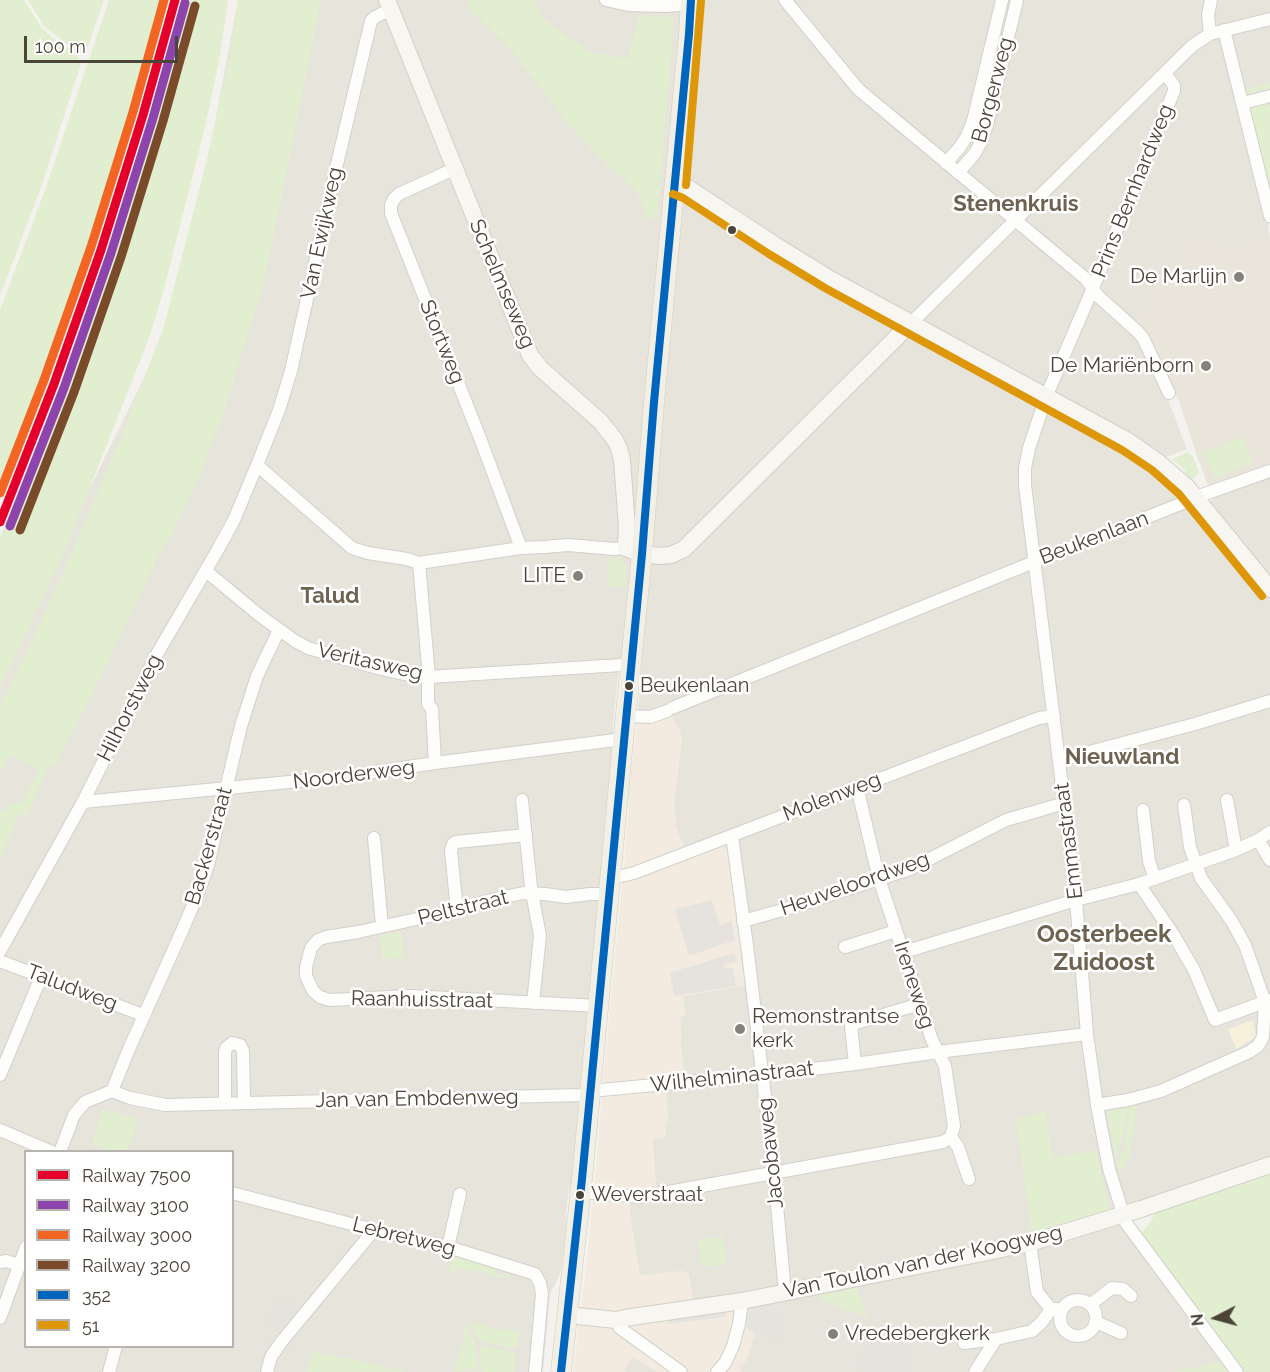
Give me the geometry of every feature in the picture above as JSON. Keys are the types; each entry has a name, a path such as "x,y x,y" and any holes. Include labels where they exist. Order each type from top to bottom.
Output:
{"main road":[{"path":"561,1372 631,666 634,551 654,402 676,184 691,2"}],"street":[{"path":"606,0 628,5 666,6 691,2"},
{"path":"785,0 858,89 1086,279 1098,296 1143,338 1169,393"},
{"name":"Borgerweg","path":"946,163 960,147 973,121 1002,0"},
{"name":"Borgerweg","path":"958,173 975,153 987,125 1017,0"},
{"path":"1211,0 1208,15 1210,34 1270,19"},
{"name":"Schelmseweg","path":"389,5 530,355 540,368 601,422 615,440 622,460 627,527 634,551"},
{"name":"Van Ewijkweg","path":"257,465 279,410 291,371 371,21 389,5"},
{"path":"1224,30 1270,216"},
{"name":"Prins Bernhardweg","path":"1046,397 1174,91 1174,86 1165,73 1192,46 1210,34"},
{"path":"257,465 352,548 368,553 420,563 521,548 568,545 666,556 684,549 1165,73"},
{"path":"1243,103 1270,96"},
{"name":"Stortweg","path":"454,169 399,194 391,205 391,213 521,548"},
{"path":"676,184 688,188 775,246 830,279 1128,441 1177,477 1189,500 1270,588"},
{"name":"Emmastraat","path":"1046,397 1029,448 1024,485 1065,803 1087,1034 1109,1169 1126,1223 1237,1372"},
{"name":"Hilhorstweg","path":"0,951 83,802 158,654 234,520 257,465"},
{"path":"1189,500 1270,471"},
{"name":"Beukenlaan","path":"626,716 650,717 669,710 1189,500"},
{"path":"420,563 429,677 428,704 432,709 435,764"},
{"name":"Veritasweg","path":"206,571 295,641 309,648 377,668 429,677 631,666"},
{"name":"Backerstraat","path":"112,1091 199,891 208,865 241,726 257,676 279,630"},
{"path":"1059,760 1196,724 1270,701"},
{"name":"Molenweg","path":"610,885 621,876 732,836 1039,718 1054,716"},
{"name":"Noorderweg","path":"83,802 341,777 623,739"},
{"name":"Ireneweg","path":"857,787 879,879 932,1040 948,1075 954,1126 951,1137 958,1147 969,1179"},
{"path":"522,800 532,893 540,936 533,1003"},
{"path":"1227,800 1236,849"},
{"name":"Heuveloordweg","path":"743,921 910,869 1006,820 1065,803"},
{"path":"1097,1105 1161,1091 1250,1052 1258,1046 1263,1037 1268,1001 1245,945 1231,920 1201,878 1195,864 1184,805"},
{"path":"1143,810 1149,861 1155,879"},
{"path":"904,952 1076,900 1155,879 1236,849 1270,832"},
{"path":"457,910 451,851 453,844 526,835"},
{"name":"Jacobaweg","path":"732,836 774,1173 785,1292"},
{"path":"374,838 382,926"},
{"path":"1258,840 1270,860"},
{"path":"1139,884 1194,970 1215,1020 1268,1001"},
{"name":"Peltstraat","path":"313,991 306,976 306,967 310,948 318,940 457,910 523,893 566,897 590,894 610,885"},
{"path":"845,947 896,931"},
{"name":"Taludweg","path":"0,961 143,1016"},
{"path":"0,1075 41,977"},
{"name":"Raanhuisstraat","path":"313,991 320,997 330,1000 411,996 598,1006"},
{"path":"855,1064 851,1026 920,1004"},
{"name":"Wilhelminastraat","path":"590,1093 855,1064 1087,1034"},
{"path":"225,1103 226,1048 236,1043 243,1051 244,1103"},
{"path":"61,1150 74,1115 85,1102 112,1091"},
{"name":"Jan van Embdenweg","path":"112,1091 130,1098 165,1105 583,1095 590,1093"},
{"path":"0,1130 47,1150"},
{"path":"592,1192 641,1197 943,1142 951,1137"},
{"name":"Van Toulon van der Koogweg","path":"567,1315 616,1320 742,1301 951,1260 1030,1243 1270,1165"},
{"name":"Lebretweg","path":"234,1194 448,1247 535,1274 543,1294 535,1372"},
{"path":"448,1247 460,1194"},
{"path":"267,1372 272,1357 282,1341 374,1230"},
{"path":"964,1343 1032,1331 1056,1309 1075,1299 1091,1304 1097,1316 1094,1328 1078,1336 1071,1335 1062,1327 1060,1314 1056,1309 1037,1292 1030,1243"},
{"path":"0,1317 24,1252"},
{"path":"0,1262 6,1261 19,1265"},
{"path":"1091,1304 1112,1288 1123,1289 1131,1296"},
{"path":"717,1372 725,1363 733,1346 742,1301"},
{"path":"616,1320 620,1328 681,1372"},
{"path":"1096,1322 1122,1333"},
{"path":"975,1372 996,1339"},
{"path":"109,1372 116,1348"}],"shaded area":[{"path":"238,0 683,0 622,661 618,675 613,724 574,1172 568,1196 567,1231 560,1274 550,1296 543,1372 0,1372 0,681 52,565 152,362 178,285 203,186"},
{"path":"699,0 1270,0 1270,222 1268,223 1270,240 1231,248 1207,237 1187,236 1135,324 1187,449 1163,458 901,313 763,229 734,207 720,201 689,180 685,175"},
{"path":"688,197 1112,438 1166,474 1270,597 1270,1162 1064,1230 694,1304 682,1271 640,1276 629,1202 656,1189 652,1139 666,1137 665,1123 602,1095 603,1081 604,1083 681,1046 680,1017 685,1015 683,996 748,985 687,857 676,827 674,803 682,739 639,722 637,724 656,481 683,201"},
{"path":"1187,236 1207,237 1231,248 1270,240 1270,464 1209,487 1179,401 1149,341 1135,324"},
{"path":"1270,476 1270,581 1210,503 1216,496"},
{"path":"671,714 682,739 674,803 676,827 684,850 627,870 624,869 628,792 637,724"},
{"path":"718,846 724,847 729,852 748,985 683,996 685,1016 680,1017 682,1036 680,1036 685,1078 606,1084 603,1081 622,884 624,881"},
{"path":"712,900 720,925 731,921 735,940 689,956 675,909"},
{"path":"734,953 737,961 724,965 725,968 733,968 736,986 674,996 670,972"},
{"path":"666,1087 668,1121 665,1123 666,1137 653,1140 656,1189 640,1192 594,1189 602,1095"},
{"path":"593,1198 629,1202 640,1276 683,1271 689,1274 694,1304 732,1310 734,1319 755,1333 747,1360 739,1368 742,1372 657,1372 634,1356 624,1370 627,1372 573,1372"},
{"path":"1116,1223 1122,1225 1232,1372 742,1372 739,1368 732,1310 955,1267 1036,1248"},
{"path":"276,1300 297,1305 295,1313 285,1319 284,1326 270,1322"},
{"path":"775,1303 779,1338 757,1335 747,1326 752,1308"},
{"path":"726,1310 726,1317 668,1324 667,1317"},
{"name":"Vredebergkerk","path":"869,1332 913,1348 906,1372 868,1372 858,1369"},
{"path":"633,1356 657,1372 627,1372 624,1370"}],"green space":[{"path":"0,0 24,0 42,28 78,56 81,64 40,190 0,296"},
{"path":"28,0 104,0 85,55 79,54 44,26"},
{"path":"109,0 161,0 128,122 72,301 0,491 0,310 45,190"},
{"path":"181,0 228,0 219,61 205,127 164,289 148,341 63,555 0,689 0,537 35,456 89,310 150,117"},
{"path":"238,0 321,0 263,287 222,417 200,476 172,534 155,560 92,695 55,765 48,767 27,816 20,814 0,859 0,809 5,812 8,806 22,802 40,769 10,755 0,773 0,706 71,555 126,425 164,326 206,163 230,56"},
{"path":"468,0 533,0 545,20 590,52 628,59 639,16 673,17 657,217 646,219 638,194 568,124 513,52 468,8"},
{"path":"1005,0 1014,0 979,138 963,158 960,156"},
{"path":"1270,83 1270,90 1246,96 1244,90"},
{"path":"1267,102 1270,108 1270,196 1248,106"},
{"path":"1243,437 1253,463 1214,478 1204,452"},
{"path":"1188,452 1192,455 1199,472 1192,480 1185,474 1185,470 1172,459"},
{"path":"610,557 622,560 626,566 626,586 609,586 607,565"},
{"path":"401,932 404,957 383,960 380,935"},
{"path":"1137,1100 1129,1158 1119,1174 1117,1164 1125,1147 1130,1102"},
{"path":"1127,1106 1123,1139 1115,1159 1107,1109"},
{"path":"102,1109 138,1119 128,1150 110,1150 92,1145"},
{"path":"1046,1112 1052,1158 1096,1150 1110,1209 1032,1233 1016,1119"},
{"path":"1270,1174 1270,1372 1242,1372 1141,1234 1157,1209"},
{"path":"723,1236 726,1264 702,1267 698,1240"},
{"path":"453,1258 496,1267 495,1274 505,1277 507,1271 510,1272 509,1278 491,1277 487,1272 456,1269 453,1273 449,1272"},
{"path":"857,1288 869,1317 820,1300 821,1295"},
{"path":"469,1323 486,1325 487,1328 519,1331 517,1346 509,1348 481,1341 470,1328"},
{"path":"465,1324 476,1343 477,1366 474,1369 454,1372 464,1337"},
{"path":"481,1347 513,1352 514,1372 484,1372 480,1367"},
{"path":"312,1352 352,1359 405,1372 307,1372"},
{"path":"1220,1362 1228,1372 1172,1372"}],"sand":[{"path":"1253,1020 1256,1037 1236,1049 1228,1029"}],"rail line":[{"name":"3000","path":"0,493 44,380 91,247 133,112 164,0"},
{"name":"7500","path":"0,522 54,384 101,250 143,115 175,0"},
{"name":"3100","path":"10,526 64,388 111,253 153,118 185,3"},
{"name":"3200","path":"20,530 74,392 121,257 163,121 195,6"}],"transit line":[{"name":"352","path":"561,1372 582,1179 642,554 691,0"},
{"name":"51","path":"686,185 701,1"},
{"name":"51","path":"673,194 683,198 825,288 1122,450 1152,470 1179,494 1262,596"}],"place":[{"name":"De Marlijn","path":"1239,277"},
{"name":"De Mariënborn","path":"1206,366"},
{"name":"LITE","path":"578,576"},
{"name":"Beukenlaan","path":"629,686"},
{"name":"Remonstrantse kerk","path":"740,1029"},
{"name":"Weverstraat","path":"580,1195"},
{"name":"Vredebergkerk","path":"833,1334"}],"district":[{"name":"Stenenkruis","path":"1016,204"},
{"name":"Talud","path":"330,596"},
{"name":"Nieuwland","path":"1122,757"},
{"name":"Oosterbeek Zuidoost","path":"1104,949"}]}
